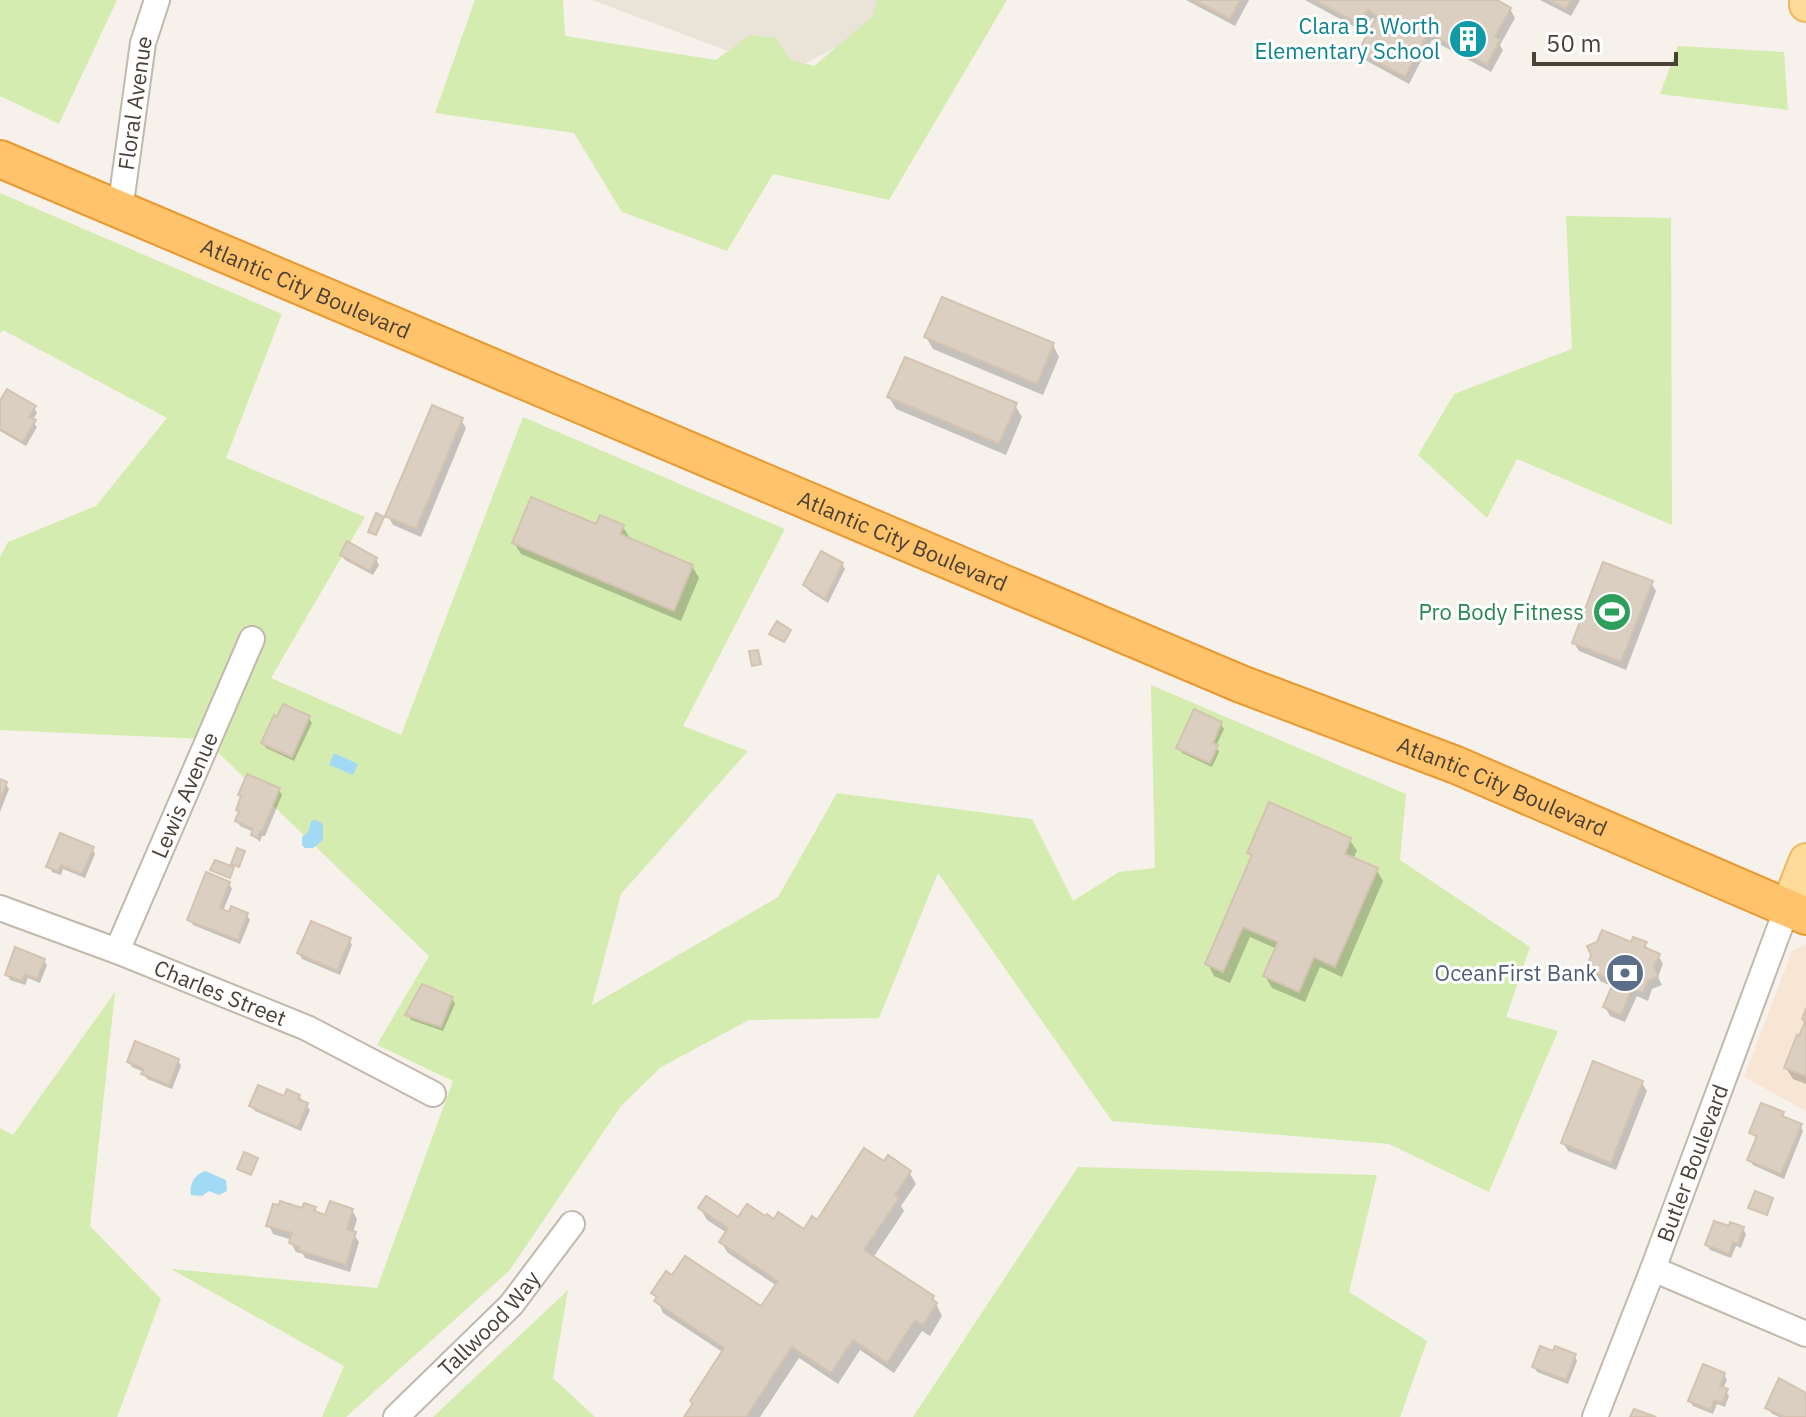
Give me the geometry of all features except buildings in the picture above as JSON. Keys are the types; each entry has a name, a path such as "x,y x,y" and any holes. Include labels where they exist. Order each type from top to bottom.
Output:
{"highway":[{"name":"Atlantic City Boulevard","path":"0,159 1241,684 1456,765 1797,912"}],"main road":[{"path":"1797,912 1806,860"}],"street":[{"name":"Floral Avenue","path":"120,210 143,43 157,0"},
{"name":"Lewis Avenue","path":"117,951 252,639"},
{"name":"Charles Street","path":"0,908 117,951 307,1028 433,1094"},
{"name":"Butler Boulevard","path":"1595,1417 1797,912"},
{"name":"Tallwood Way","path":"396,1417 511,1305 572,1224"},
{"path":"1653,1269 1806,1334"}],"shaded area":[{"path":"592,0 896,0 890,19 787,73"},
{"path":"1806,944 1806,1111 1744,1077 1792,951"}],"green space":[{"path":"0,0 117,0 59,124 0,96"},
{"path":"475,0 563,0 565,36 716,60 750,35 775,38 791,60 814,66 872,17 878,0 1007,0 889,200 773,174 727,251 622,212 574,133 435,113"},
{"path":"1678,46 1784,52 1788,110 1660,94"},
{"path":"0,193 282,314 226,458 365,517 271,678 401,735 523,417 785,529 683,726 748,751 621,894 592,1005 778,897 837,793 1032,819 1073,901 1119,872 1155,868 1151,685 1406,794 1400,860 1530,947 1506,1017 1558,1031 1489,1192 1389,1144 1112,1121 938,873 879,1018 749,1020 661,1067 621,1106 509,1271 346,1417 322,1417 344,1366 171,1269 377,1288 453,1081 377,1045 429,956 204,739 0,730 0,557 8,542 96,506 167,418 3,330 0,334"},
{"path":"1566,216 1671,218 1672,525 1517,459 1487,518 1418,455 1454,394 1572,349"},
{"path":"115,992 90,1226 161,1299 117,1417 0,1417 0,1128 13,1135"},
{"path":"1078,1167 1377,1175 1349,1292 1427,1341 1400,1417 913,1417"},
{"path":"568,1290 553,1378 595,1417 433,1417"}],"water":[{"path":"334,753 358,764 353,775 329,765"},
{"path":"311,821 323,824 323,840 313,848 305,848 302,837 308,832"},
{"path":"205,1171 226,1180 227,1191 219,1195 209,1191 202,1196 191,1195 193,1181"}],"place":[{"name":"Clara B. Worth Elementary School","path":"1468,39"},
{"name":"Pro Body Fitness","path":"1612,612"},
{"name":"OceanFirst Bank","path":"1625,973"}]}
